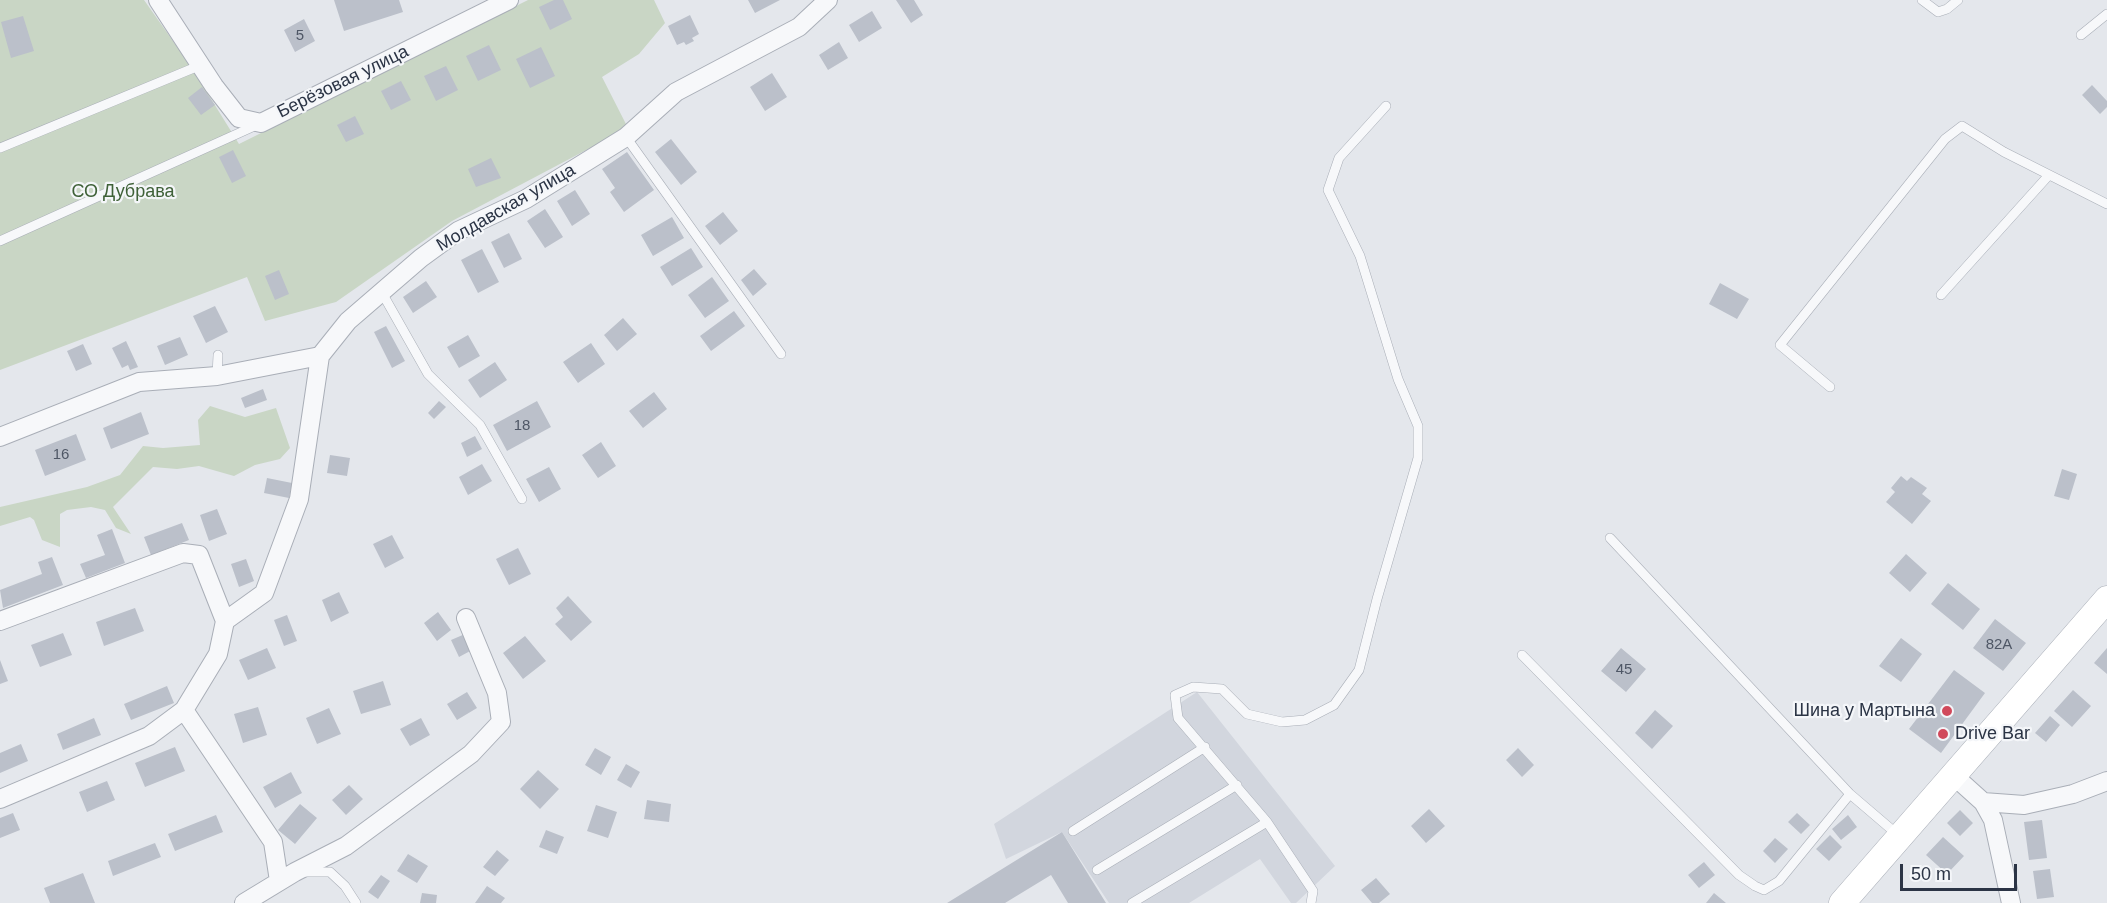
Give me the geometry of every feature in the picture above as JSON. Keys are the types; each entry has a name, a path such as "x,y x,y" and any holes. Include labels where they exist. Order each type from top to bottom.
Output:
{"main road":[{"path":"1842,903 2107,599"}],"street":[{"name":"Берёзовая улица","path":"158,0 239,118 261,123 509,0"},
{"name":"Молдавская улица","path":"320,356 348,321 381,291 458,231 526,199 626,137 676,92 799,27 828,0"},
{"path":"0,437 139,382 217,376 320,356 299,499 282,549 264,593 225,621"},
{"path":"0,621 183,553 199,555 225,621 218,654 184,710 149,736 0,799"},
{"path":"244,903 346,846 471,754 501,722 497,693 466,618"},
{"path":"184,710 273,842 287,877"},
{"path":"1953,775 1983,802 1993,820 2011,903"},
{"path":"1983,802 2024,805 2073,794 2107,781"}],"lane":[{"path":"1922,0 1938,12 1947,9 1959,0"},
{"path":"2081,35 2107,14"},
{"path":"0,148 201,65"},
{"path":"1311,903 1312,891 1267,822 1238,785 1178,718 1175,695 1193,687 1222,689 1247,714 1282,722 1305,720 1334,705 1359,670 1418,458 1418,426 1398,379 1360,256 1328,190 1339,159 1386,106"},
{"path":"0,241 261,123"},
{"path":"1830,387 1780,345 1945,139 1962,126 2049,175 2107,204"},
{"path":"626,137 781,354"},
{"path":"1941,295 2049,175"},
{"path":"381,291 428,374 480,425 522,499"},
{"path":"217,376 218,355"},
{"path":"1610,538 1850,794 1900,837"},
{"path":"1522,655 1739,875 1764,890 1779,881 1850,794"},
{"path":"1073,831 1205,747"},
{"path":"1097,870 1238,785"},
{"path":"1132,903 1267,822"},
{"path":"287,877 330,872 345,886 356,903"}],"shaded area":[{"path":"1197,692 1335,866 1296,903 1291,903 1260,859 1189,903 1109,903 1062,832 1006,859 994,824"}],"green space":[{"name":"СО Дубрава","path":"0,0 144,0 190,65 239,144 528,0 654,0 665,23 639,54 602,77 628,128 452,221 336,302 265,321 247,277 0,370"},
{"path":"210,406 245,417 276,408 290,448 280,459 255,465 234,476 199,466 177,469 153,467 113,507 131,534 116,528 105,510 91,507 67,510 60,514 60,547 42,540 34,520 30,517 0,526 0,507 87,487 120,475 143,446 163,448 200,445 198,420"}],"building":[{"path":"334,0 399,0 403,12 344,31"},
{"path":"554,0 563,0 572,19 550,30 539,7"},
{"path":"748,0 780,0 755,13"},
{"path":"896,0 914,0 923,15 911,23"},
{"path":"872,11 882,28 859,42 849,25"},
{"path":"690,15 699,34 692,38 694,41 686,45 684,42 677,45 668,26"},
{"path":"23,16 34,51 11,58 1,22"},
{"path":"304,19 315,41 295,52 284,30"},
{"path":"839,42 848,58 828,70 819,55"},
{"path":"489,45 501,70 478,81 466,56"},
{"path":"541,47 555,76 530,88 516,59"},
{"path":"446,66 458,90 436,101 424,76"},
{"path":"772,73 787,97 765,111 750,87"},
{"path":"401,81 411,100 391,110 381,91"},
{"path":"2092,85 2107,101 2107,107 2100,114 2082,95"},
{"path":"202,87 215,105 201,115 188,98"},
{"path":"355,116 364,134 346,142 337,125"},
{"path":"671,139 697,172 681,185 655,152"},
{"path":"233,150 246,176 232,183 219,157"},
{"path":"627,152 654,190 624,212 610,192 615,188 602,169"},
{"path":"491,158 501,178 476,187 468,169"},
{"path":"575,190 590,214 572,226 557,201"},
{"path":"545,209 563,237 545,248 527,221"},
{"path":"723,212 738,231 720,245 705,226"},
{"path":"672,217 684,238 653,256 641,235"},
{"path":"509,233 522,259 504,268 491,242"},
{"path":"691,248 703,267 672,286 660,267"},
{"path":"482,249 499,282 478,293 461,260"},
{"path":"754,269 767,284 753,296 741,280"},
{"path":"279,270 289,294 275,300 265,276"},
{"path":"712,277 729,301 705,318 688,295"},
{"path":"426,281 437,297 413,313 403,297"},
{"path":"1720,283 1749,299 1737,319 1709,304"},
{"path":"215,306 228,332 206,343 193,316"},
{"path":"734,311 745,326 711,351 700,336"},
{"path":"623,318 637,334 617,351 604,335"},
{"path":"386,326 405,361 392,368 374,332"},
{"path":"468,335 480,356 459,368 447,347"},
{"path":"180,337 188,355 165,365 157,346"},
{"path":"126,341 138,367 130,370 128,365 122,368 112,348"},
{"path":"591,343 605,364 578,383 563,362"},
{"path":"83,344 92,364 76,371 67,351"},
{"path":"495,362 507,380 480,398 468,380"},
{"path":"263,389 267,400 245,408 241,398"},
{"path":"654,392 667,409 643,428 629,411"},
{"path":"439,401 446,407 434,419 428,413"},
{"path":"537,401 551,427 507,451 493,425"},
{"path":"141,412 149,434 111,449 103,428"},
{"path":"76,434 86,460 45,476 35,450"},
{"path":"475,436 482,449 467,457 461,443"},
{"path":"601,442 616,466 598,478 582,455"},
{"path":"330,455 350,458 347,476 327,473"},
{"path":"482,464 492,481 468,495 459,477"},
{"path":"549,467 561,489 539,502 526,479"},
{"path":"2062,469 2077,474 2069,500 2054,496"},
{"path":"1901,476 1907,481 1911,477 1927,488 1922,494 1931,501 1912,524 1886,502 1895,492 1891,488"},
{"path":"267,478 292,483 289,498 264,493"},
{"path":"217,509 227,534 209,541 200,515"},
{"path":"182,523 189,540 151,555 144,537"},
{"path":"112,529 125,563 86,578 80,564 105,555 97,535"},
{"path":"392,535 404,558 385,568 373,544"},
{"path":"518,548 531,574 509,585 496,559"},
{"path":"1906,554 1927,573 1910,592 1889,573"},
{"path":"52,557 63,585 3,608 0,590 42,574 38,562"},
{"path":"246,559 254,581 239,587 231,564"},
{"path":"1948,583 1980,609 1963,630 1931,604"},
{"path":"339,592 349,613 331,622 322,600"},
{"path":"568,596 592,622 571,641 555,624 563,617 556,608"},
{"path":"135,608 144,631 104,646 96,622"},
{"path":"438,612 451,630 437,641 424,623"},
{"path":"287,615 297,641 284,646 274,620"},
{"path":"1995,619 2026,643 2003,671 1973,648"},
{"path":"63,633 72,655 40,667 31,645"},
{"path":"465,634 472,650 459,657 451,640"},
{"path":"525,636 546,661 523,679 503,653"},
{"path":"1901,638 1922,654 1901,682 1879,666"},
{"path":"267,648 276,668 248,680 239,660"},
{"path":"1621,648 1646,669 1626,692 1601,671"},
{"path":"2107,648 2107,674 2094,663"},
{"path":"0,660 8,681 0,684"},
{"name":"Шина у Мартына","path":"1954,670 1985,693 1941,753 1909,729"},
{"path":"383,681 391,705 361,714 353,691"},
{"path":"167,686 174,703 131,720 124,704"},
{"path":"2073,690 2091,706 2072,727 2054,711"},
{"path":"467,692 477,708 457,720 447,704"},
{"path":"258,707 267,735 243,743 234,714"},
{"path":"329,708 341,734 317,744 306,718"},
{"path":"1655,710 1673,726 1652,749 1635,733"},
{"path":"2050,716 2060,725 2046,742 2035,733"},
{"path":"94,718 101,735 63,750 57,734"},
{"path":"421,718 430,735 410,746 400,729"},
{"path":"21,744 28,761 0,773 0,753"},
{"path":"175,747 185,771 145,787 135,763"},
{"path":"595,748 611,757 601,775 585,765"},
{"path":"1518,748 1534,765 1522,777 1506,760"},
{"path":"626,764 640,772 631,788 617,780"},
{"path":"538,770 559,789 540,809 520,789"},
{"path":"291,772 302,793 275,808 263,787"},
{"path":"107,781 115,800 87,812 79,792"},
{"path":"349,785 363,799 346,815 332,800"},
{"path":"647,800 671,804 669,822 644,819"},
{"path":"300,804 317,818 295,844 278,830"},
{"path":"596,805 617,812 608,838 587,831"},
{"path":"1429,809 1445,826 1426,843 1411,826"},
{"path":"1960,810 1973,823 1960,836 1947,823"},
{"path":"13,813 20,830 0,838 0,818"},
{"path":"1797,813 1810,825 1801,834 1788,822"},
{"path":"216,815 223,832 175,851 168,834"},
{"path":"1848,815 1857,827 1841,840 1832,829"},
{"path":"2042,820 2047,858 2029,860 2024,822"},
{"path":"546,830 564,837 557,854 539,847"},
{"path":"1062,832 1106,903 1068,903 1051,875 1005,903 947,903"},
{"path":"1830,835 1842,847 1829,861 1816,849"},
{"path":"1943,837 1964,856 1947,874 1926,855"},
{"path":"1775,838 1788,849 1775,863 1763,851"},
{"path":"155,843 161,857 113,876 108,861"},
{"path":"497,850 509,860 495,876 483,867"},
{"path":"408,854 428,866 417,883 397,871"},
{"path":"1704,862 1715,875 1699,888 1688,875"},
{"path":"2050,869 2054,897 2037,899 2033,871"},
{"path":"83,873 95,903 50,903 44,888"},
{"path":"381,875 390,881 378,899 368,892"},
{"path":"1376,878 1390,894 1379,903 1372,903 1361,890"},
{"path":"487,886 505,898 501,903 475,903"},
{"path":"422,893 437,895 436,903 420,903"},
{"path":"1714,893 1726,903 1706,903"}],"place":[{"name":"Шина у Мартына","path":"1947,711"},
{"name":"Drive Bar","path":"1943,734"}]}
